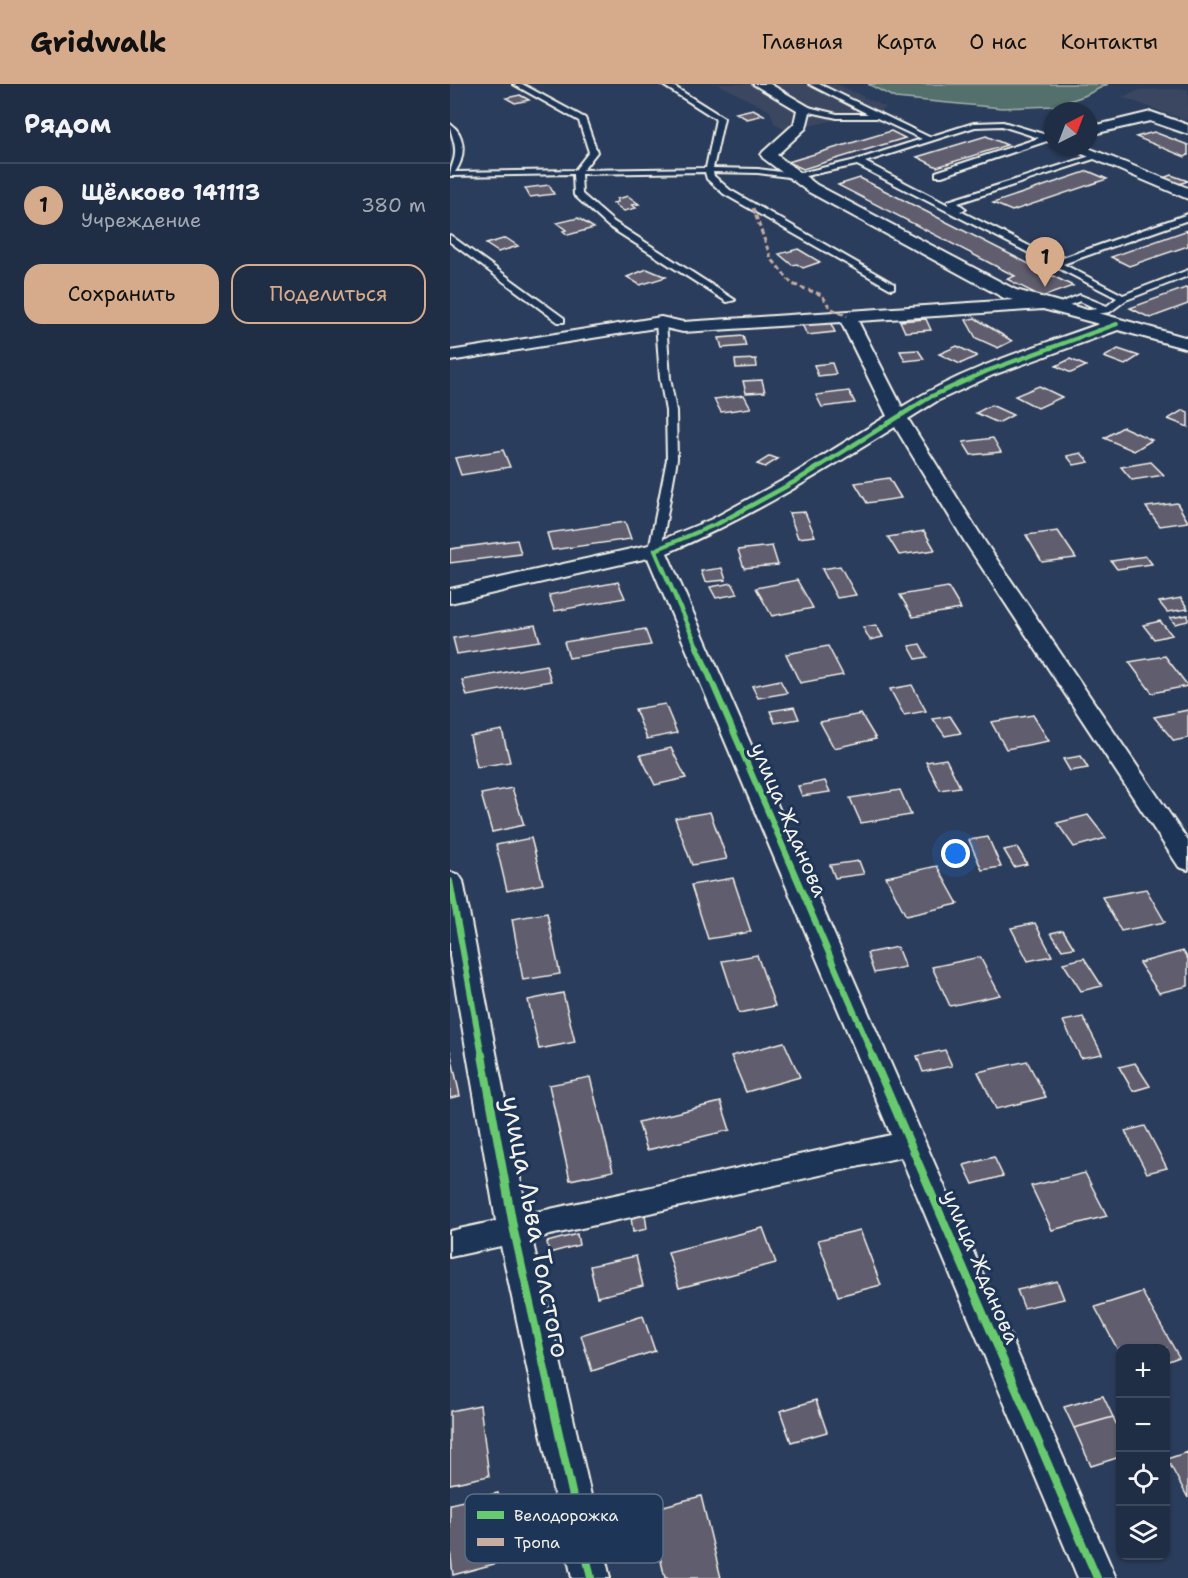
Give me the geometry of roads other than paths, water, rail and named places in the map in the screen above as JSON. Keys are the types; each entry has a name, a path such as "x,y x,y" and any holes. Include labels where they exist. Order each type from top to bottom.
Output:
{"street":[{"path":"760,84 804,108 801,125 768,155 812,188 1010,294 1075,314 1112,317 1188,344"},
{"path":"1098,129 1151,116 1188,130"},
{"path":"1094,156 1188,194"},
{"path":"450,356 661,322 684,327 1046,306"},
{"path":"847,316 897,416 975,542 1188,861"},
{"path":"450,596 655,550 719,523 796,481 930,397 1112,317"},
{"name":"улица Жданова","path":"655,550 1097,1578"},
{"name":"улица Льва Толстого","path":"450,882 514,1231 572,1494"},
{"path":"450,1244 910,1143"},
{"name":"улица Льва Толстого","path":"588,1563 591,1578"}],"lane":[{"path":"517,84 582,120 593,152 577,172 578,195 611,225 730,300"},
{"path":"665,84 720,118 709,170 710,177 727,192 891,286"},
{"path":"813,84 928,139"},
{"path":"804,108 837,116 878,116"},
{"path":"450,173 709,170 758,171 796,176 858,162 928,139 989,123 1003,124 1044,137"},
{"path":"450,126 461,151 457,165 450,173"},
{"path":"939,174 1044,141"},
{"path":"980,218 951,204 1094,156"},
{"path":"858,162 1123,298"},
{"path":"1055,264 1188,217"},
{"path":"450,238 561,320"},
{"path":"1046,306 1080,298 1112,317 1123,298 1188,273"},
{"path":"655,550 672,459 671,411 665,378 661,322"}],"place":[{"name":"Щёлково 141113","path":"1045,287"}]}
